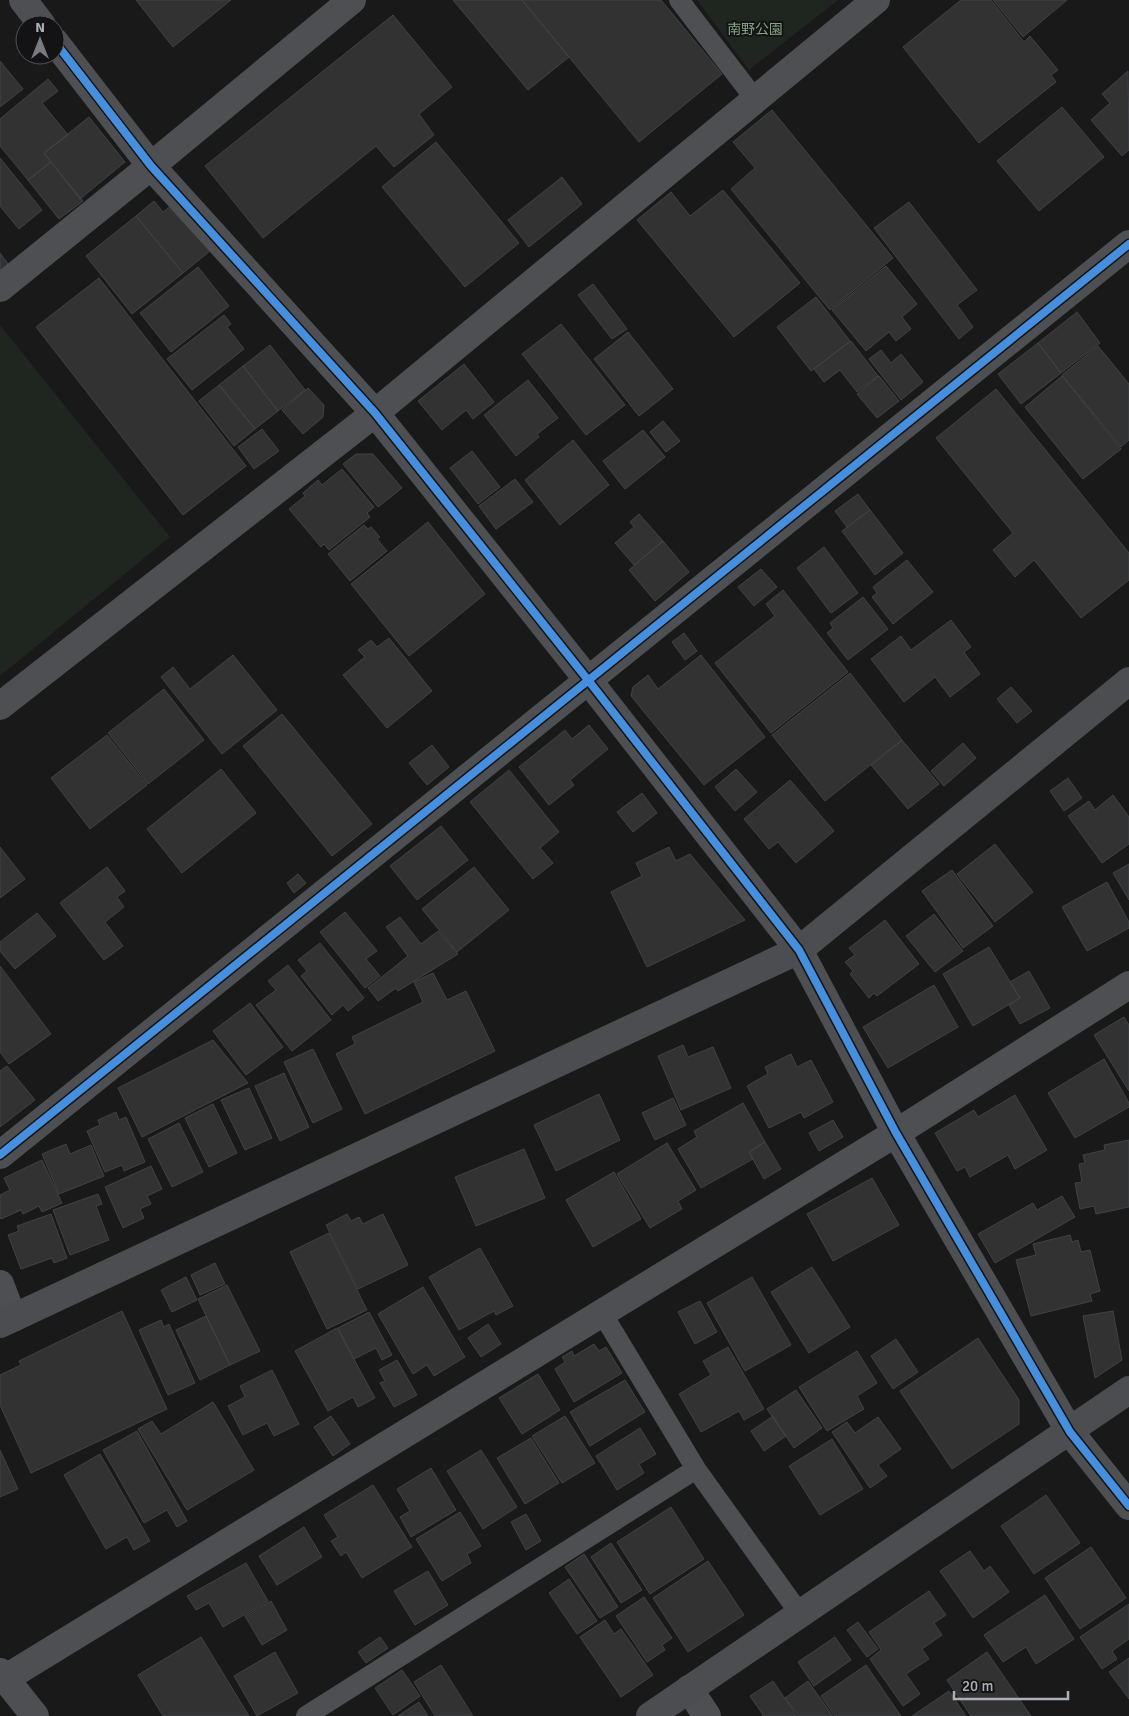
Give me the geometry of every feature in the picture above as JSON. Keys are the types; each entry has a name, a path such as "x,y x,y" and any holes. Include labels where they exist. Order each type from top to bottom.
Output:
{"street":[{"path":"22,0 34,15"},
{"path":"0,288 352,0"},
{"path":"0,706 375,414 876,0"},
{"path":"65,55 151,166 375,414 588,680 799,950 896,1133 1070,1432 1129,1506"},
{"path":"0,1155 1129,244"},
{"path":"0,1284 7,1321 799,950 1129,681"},
{"path":"35,1716 2,1677 896,1133 1129,985"},
{"path":"650,1716 1070,1432 1129,1390"},
{"path":"689,1690 707,1716"}],"lane":[{"path":"679,0 755,99"},
{"path":"602,1313 696,1469 800,1614"},
{"path":"306,1716 696,1469"}],"green space":[{"name":"南野公園","path":"697,0 838,0 749,70"},
{"path":"0,325 170,537 0,676"}],"building":[{"path":"136,0 231,0 173,47"},
{"path":"453,0 522,0 569,57 528,90"},
{"path":"522,0 661,0 722,74 639,142"},
{"path":"961,0 991,0 1024,42 1030,36 1058,70 1051,75 1056,82 979,143 903,47"},
{"path":"993,0 1067,0 1023,37"},
{"path":"393,15 452,87 419,114 434,135 394,167 376,146 263,238 205,166"},
{"path":"0,61 23,89 0,107"},
{"path":"1128,71 1129,150 1122,156 1091,120 1110,103 1102,94"},
{"path":"48,79 58,91 42,103 68,135 44,153 51,162 28,180 0,146 0,119"},
{"path":"1062,107 1104,157 1039,211 997,161"},
{"path":"772,110 893,258 830,310 731,189 755,168 733,142"},
{"path":"89,117 125,162 80,199 44,153"},
{"path":"436,142 519,243 465,287 382,187"},
{"path":"0,158 42,210 19,229 0,206"},
{"path":"51,162 83,201 59,219 28,180"},
{"path":"562,177 582,204 529,247 508,220"},
{"path":"723,190 800,283 734,337 637,220 671,192 690,216"},
{"path":"154,201 163,212 172,205 210,251 183,273 136,216"},
{"path":"909,202 977,290 957,305 973,327 959,339 874,228"},
{"path":"136,216 183,273 132,314 86,256"},
{"path":"0,253 9,265 0,271"},
{"path":"886,266 917,304 902,317 911,329 896,341 889,332 866,351 832,310"},
{"path":"198,267 229,306 171,352 140,313"},
{"path":"99,278 246,466 183,515 36,327"},
{"path":"593,284 627,329 612,339 578,295"},
{"path":"816,297 850,341 811,371 777,327"},
{"path":"1077,312 1100,343 1061,373 1038,343"},
{"path":"224,315 231,324 227,327 244,349 192,390 167,359"},
{"path":"561,324 625,405 586,435 522,354"},
{"path":"628,332 673,389 639,416 594,359"},
{"path":"851,341 878,376 857,392 840,370 824,382 814,369"},
{"path":"1038,343 1061,373 1021,404 998,374"},
{"path":"270,345 305,390 278,411 243,366"},
{"path":"1098,346 1129,384 1129,440 1121,447 1062,375"},
{"path":"881,350 891,363 901,354 923,382 901,400 869,359"},
{"path":"464,364 494,402 473,419 466,410 442,430 418,401"},
{"path":"243,366 278,411 255,429 219,385"},
{"path":"879,376 899,401 877,418 857,394"},
{"path":"1062,376 1121,449 1083,479 1025,407"},
{"path":"528,380 558,418 537,434 539,437 516,456 484,415"},
{"path":"219,385 255,429 234,446 199,401"},
{"path":"308,388 324,405 323,417 303,434 282,410"},
{"path":"996,389 1129,553 1129,580 1081,618 1034,560 1015,577 993,550 1013,533 936,438"},
{"path":"663,421 680,441 666,452 650,432"},
{"path":"262,429 279,451 254,469 238,447"},
{"path":"643,430 665,457 625,489 603,461"},
{"path":"573,440 609,485 560,525 525,480"},
{"path":"472,451 500,487 478,504 450,468"},
{"path":"356,454 373,454 402,488 378,507 343,464"},
{"path":"342,469 374,507 367,513 370,517 329,550 324,544 321,547 289,509 305,496 303,493 318,480 322,485"},
{"path":"515,479 533,502 496,529 479,506"},
{"path":"858,494 870,510 847,527 835,511"},
{"path":"870,510 903,553 875,575 842,531"},
{"path":"639,514 663,541 634,565 615,543 634,527 630,522"},
{"path":"428,522 485,594 409,656 351,584"},
{"path":"364,525 368,529 371,527 380,537 377,539 387,551 350,581 328,554"},
{"path":"663,541 689,572 655,601 629,570"},
{"path":"824,547 858,593 831,613 797,568"},
{"path":"907,560 933,592 893,624 872,597 877,593 873,587"},
{"path":"761,569 777,587 754,606 738,587"},
{"path":"783,590 848,672 771,733 715,663 775,616 766,604"},
{"path":"863,597 888,629 848,660 827,633 833,628 830,623"},
{"path":"951,620 971,647 964,652 980,674 950,697 935,677 904,702 871,659 901,636 911,650"},
{"path":"684,633 697,651 685,660 672,642"},
{"path":"389,638 432,691 387,728 343,675 365,657 358,650 371,640 377,647"},
{"path":"233,655 277,710 222,754 161,677 173,667 190,689"},
{"path":"701,655 765,737 704,785 631,696 633,687 648,675 658,689"},
{"path":"850,673 902,740 825,801 772,735"},
{"path":"1011,687 1032,711 1017,723 997,699"},
{"path":"164,689 204,740 148,784 108,733"},
{"path":"282,714 372,824 332,856 243,746"},
{"path":"589,725 608,749 570,780 574,785 549,805 519,767 565,730 572,739"},
{"path":"107,735 147,785 90,829 51,778"},
{"path":"902,740 939,784 908,809 871,765"},
{"path":"963,743 976,758 944,786 931,771"},
{"path":"432,745 449,767 427,785 409,763"},
{"path":"221,769 256,813 182,873 147,829"},
{"path":"736,769 757,792 735,811 715,787"},
{"path":"509,770 559,832 540,848 553,863 533,879 470,802"},
{"path":"1068,778 1082,798 1064,811 1050,791"},
{"path":"790,780 834,831 796,863 778,842 769,849 744,819"},
{"path":"642,793 657,813 633,832 617,812"},
{"path":"1113,795 1129,817 1129,844 1102,863 1068,816 1089,801 1095,810"},
{"path":"441,826 468,860 417,900 390,866"},
{"path":"995,844 1033,892 995,922 957,874"},
{"path":"0,847 25,879 0,898"},
{"path":"669,847 676,861 690,854 745,920 647,967 611,892 642,876 636,863"},
{"path":"1129,864 1129,900 1113,873"},
{"path":"107,867 125,891 117,897 124,907 105,922 123,946 104,960 60,903"},
{"path":"474,867 509,910 457,952 422,909"},
{"path":"952,870 993,926 963,948 922,891"},
{"path":"298,874 306,883 294,893 287,883"},
{"path":"1107,882 1129,922 1129,928 1087,951 1062,907"},
{"path":"345,912 377,951 366,959 380,976 365,988 320,932"},
{"path":"37,913 56,936 15,969 0,951 0,942"},
{"path":"934,914 963,951 935,972 906,936"},
{"path":"400,917 421,944 438,931 458,954 398,991 396,988 378,1001 368,988 408,956 386,927"},
{"path":"885,920 919,964 877,996 874,993 869,998 850,974 853,971 845,962 855,955 849,948"},
{"path":"320,943 364,998 348,1011 343,1005 332,1015 301,976 307,971 298,960"},
{"path":"989,947 1020,998 973,1026 943,974"},
{"path":"288,965 331,1020 292,1051 256,1005 276,990 268,981"},
{"path":"0,966 51,1034 9,1064 0,1052"},
{"path":"1029,971 1050,1008 1020,1024 1009,1005 1020,998 1010,982"},
{"path":"433,973 447,1000 466,991 495,1051 365,1114 336,1054 355,1044 352,1037 423,1002 414,982"},
{"path":"934,985 958,1027 888,1068 863,1027"},
{"path":"250,1003 283,1047 246,1075 213,1031"},
{"path":"1124,1017 1129,1025 1129,1091 1094,1035"},
{"path":"213,1040 248,1083 142,1137 118,1088"},
{"path":"683,1045 688,1057 713,1047 731,1088 681,1110 658,1056"},
{"path":"313,1049 342,1109 313,1123 284,1062"},
{"path":"791,1054 797,1067 811,1060 833,1102 804,1118 801,1112 769,1128 747,1086 768,1074 765,1067"},
{"path":"1104,1059 1129,1103 1129,1107 1075,1138 1048,1093"},
{"path":"7,1066 35,1100 0,1127 0,1071"},
{"path":"284,1073 309,1127 280,1141 255,1086"},
{"path":"249,1088 272,1138 245,1150 221,1100"},
{"path":"599,1094 620,1140 556,1171 534,1125"},
{"path":"1015,1095 1047,1150 1015,1169 1008,1155 970,1177 965,1167 957,1171 935,1133 974,1110 978,1117"},
{"path":"673,1098 686,1125 655,1140 642,1113"},
{"path":"743,1103 765,1142 749,1152 753,1159 701,1188 678,1149 697,1137 694,1131"},
{"path":"213,1104 237,1153 209,1167 185,1118"},
{"path":"116,1112 119,1120 126,1117 145,1162 124,1171 122,1165 105,1172 87,1131 100,1125 98,1120"},
{"path":"833,1120 843,1137 819,1151 809,1133"},
{"path":"179,1123 203,1172 172,1187 148,1139"},
{"path":"1129,1140 1129,1207 1096,1214 1094,1206 1080,1209 1075,1183 1082,1182 1079,1164 1085,1163 1083,1155 1105,1150 1104,1145"},
{"path":"765,1142 781,1169 764,1179 749,1152"},
{"path":"667,1143 696,1190 678,1201 682,1209 650,1228 617,1174"},
{"path":"66,1144 70,1154 91,1145 104,1176 59,1194 42,1154"},
{"path":"524,1149 545,1198 476,1226 455,1177"},
{"path":"42,1160 62,1203 42,1212 39,1206 23,1214 21,1210 1,1219 0,1195 10,1190 4,1178"},
{"path":"151,1166 162,1189 147,1196 151,1204 140,1209 144,1218 123,1228 105,1187"},
{"path":"614,1172 641,1219 593,1247 566,1200"},
{"path":"872,1178 899,1225 833,1261 807,1214"},
{"path":"98,1194 102,1204 96,1206 109,1240 70,1255 53,1210"},
{"path":"1062,1196 1075,1217 995,1263 978,1234 1033,1203 1037,1210"},
{"path":"51,1214 67,1258 54,1263 52,1258 21,1269 8,1235 19,1231 17,1226"},
{"path":"347,1214 351,1221 359,1217 363,1224 383,1214 408,1265 358,1289 326,1225"},
{"path":"329,1233 367,1310 327,1329 290,1252"},
{"path":"1070,1235 1072,1242 1078,1240 1081,1252 1090,1250 1100,1291 1090,1294 1092,1301 1031,1316 1016,1260 1036,1255 1033,1244"},
{"path":"480,1248 513,1306 496,1315 494,1311 459,1330 429,1277"},
{"path":"215,1263 225,1284 200,1295 191,1275"},
{"path":"812,1267 850,1327 809,1353 771,1292"},
{"path":"186,1277 197,1300 172,1312 161,1290"},
{"path":"752,1277 791,1345 745,1371 707,1303"},
{"path":"227,1285 260,1351 230,1365 198,1299"},
{"path":"423,1287 465,1357 434,1376 427,1365 413,1374 378,1314"},
{"path":"700,1301 717,1332 695,1344 678,1312"},
{"path":"122,1311 167,1409 31,1473 0,1405 0,1375 21,1365 19,1361"},
{"path":"1113,1311 1122,1360 1095,1378 1083,1316"},
{"path":"369,1312 392,1355 382,1360 376,1348 354,1359 338,1328"},
{"path":"206,1316 230,1365 200,1380 176,1330"},
{"path":"161,1320 164,1327 169,1324 195,1383 168,1395 139,1330"},
{"path":"488,1324 501,1344 481,1357 468,1338"},
{"path":"337,1328 375,1398 358,1407 353,1397 328,1411 295,1351"},
{"path":"978,1338 1019,1400 1019,1424 952,1469 900,1391"},
{"path":"896,1339 918,1372 893,1389 871,1356"},
{"path":"594,1344 599,1351 606,1347 622,1373 574,1402 555,1369 565,1362 562,1357 572,1351 574,1356"},
{"path":"728,1347 764,1409 744,1420 739,1411 701,1432 679,1394 711,1375 703,1361"},
{"path":"857,1351 877,1383 857,1396 864,1409 827,1431 799,1387"},
{"path":"397,1360 417,1395 394,1407 380,1383 385,1381 379,1370"},
{"path":"272,1370 299,1424 274,1436 267,1423 243,1435 228,1406 245,1397 240,1386"},
{"path":"538,1374 560,1410 522,1434 499,1398"},
{"path":"625,1380 645,1412 590,1446 570,1412"},
{"path":"796,1390 822,1428 794,1448 767,1409"},
{"path":"213,1402 254,1470 187,1510 138,1429 152,1421 161,1434"},
{"path":"331,1416 350,1444 333,1456 314,1427"},
{"path":"565,1416 595,1463 562,1483 532,1436"},
{"path":"773,1416 786,1436 764,1451 751,1431"},
{"path":"878,1417 901,1449 878,1465 887,1476 870,1488 832,1432 847,1422 855,1433"},
{"path":"640,1428 656,1454 639,1464 644,1473 617,1490 596,1456"},
{"path":"137,1431 187,1521 177,1527 167,1510 144,1523 103,1450"},
{"path":"531,1438 559,1483 525,1504 497,1458"},
{"path":"832,1439 863,1489 820,1515 789,1466"},
{"path":"0,1450 18,1489 0,1497"},
{"path":"481,1450 517,1507 483,1529 447,1471"},
{"path":"100,1454 150,1541 134,1550 127,1537 106,1549 64,1475"},
{"path":"431,1468 456,1510 411,1537 400,1517 410,1511 397,1489"},
{"path":"373,1485 412,1547 362,1578 346,1552 341,1556 331,1541 338,1537 324,1515"},
{"path":"1046,1495 1080,1543 1034,1574 1001,1526"},
{"path":"671,1507 704,1559 650,1594 617,1542"},
{"path":"460,1512 481,1546 467,1554 471,1563 442,1581 416,1539"},
{"path":"526,1514 541,1541 526,1550 511,1522"},
{"path":"304,1527 322,1557 277,1585 259,1556"},
{"path":"611,1543 642,1590 621,1603 591,1557"},
{"path":"1091,1547 1126,1598 1080,1629 1045,1578"},
{"path":"970,1551 984,1571 990,1566 1009,1592 973,1618 940,1571"},
{"path":"584,1554 618,1607 600,1618 565,1567"},
{"path":"708,1561 744,1615 688,1652 653,1598"},
{"path":"246,1563 268,1601 223,1627 209,1603 196,1610 187,1596"},
{"path":"428,1571 448,1605 415,1625 394,1591"},
{"path":"569,1579 597,1621 577,1634 549,1593"},
{"path":"929,1591 946,1615 934,1623 942,1635 922,1649 929,1659 906,1674 920,1694 903,1706 870,1659 881,1650 869,1632"},
{"path":"1045,1595 1074,1639 1036,1664 1026,1647 1003,1662 984,1635"},
{"path":"644,1597 672,1638 662,1645 665,1650 647,1662 616,1616"},
{"path":"271,1601 287,1630 262,1645 245,1616"},
{"path":"1129,1604 1129,1639 1112,1651 1117,1659 1102,1669 1080,1637"},
{"path":"605,1620 614,1634 621,1629 653,1675 621,1697 580,1637"},
{"path":"858,1622 878,1649 867,1657 847,1630"},
{"path":"201,1637 249,1716 163,1716 138,1675"},
{"path":"380,1637 388,1648 366,1663 358,1652"},
{"path":"835,1637 851,1660 814,1686 798,1662"},
{"path":"275,1652 298,1693 257,1716 234,1676"},
{"path":"987,1652 1031,1716 971,1716 947,1680"},
{"path":"1129,1658 1129,1699 1109,1672"},
{"path":"441,1665 473,1716 435,1716 414,1682"},
{"path":"866,1665 901,1716 835,1716 821,1696"},
{"path":"402,1670 420,1696 393,1715 375,1688"},
{"path":"773,1681 797,1716 762,1716 750,1696"},
{"path":"808,1681 833,1716 799,1716 785,1698"},
{"path":"949,1691 966,1716 912,1716"},
{"path":"419,1702 428,1716 398,1716"}],"cycle path":[{"path":"65,55 151,166 375,413 588,680 799,950 896,1133 1070,1432 1129,1506"},
{"path":"0,1155 1129,244"}]}
